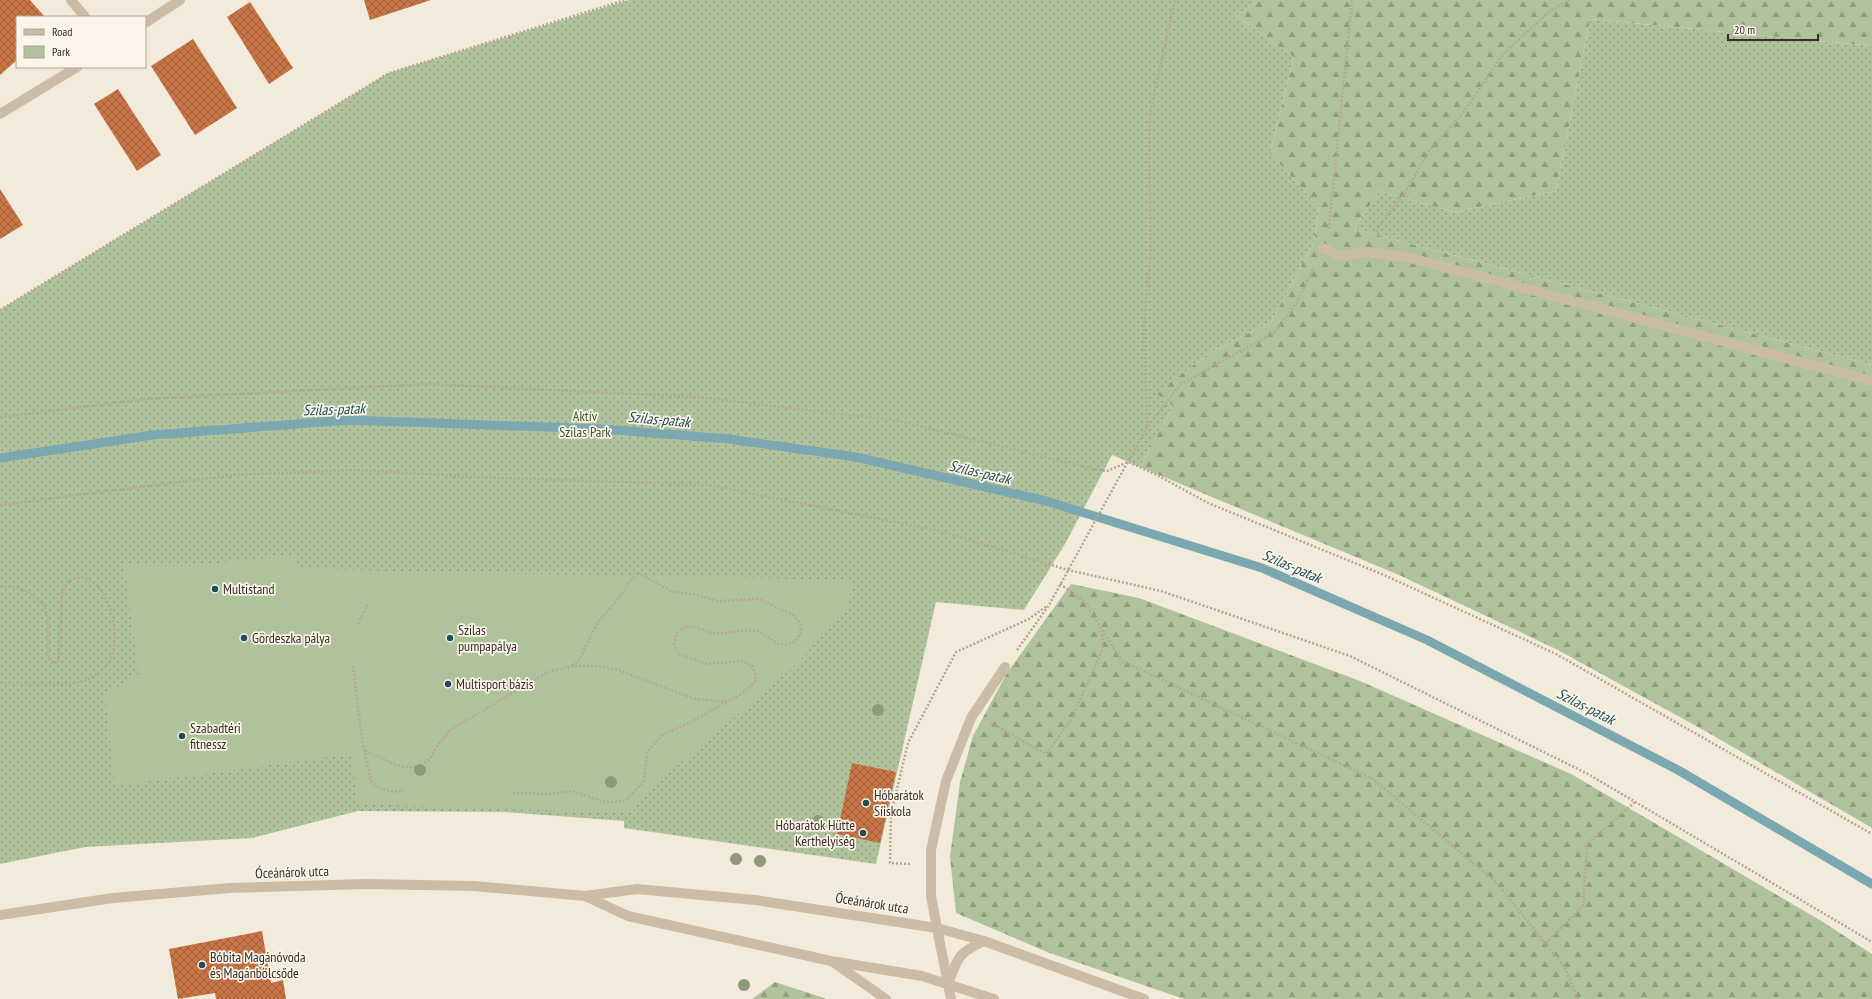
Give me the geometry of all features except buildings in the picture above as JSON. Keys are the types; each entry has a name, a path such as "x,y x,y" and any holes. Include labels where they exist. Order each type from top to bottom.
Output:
{"street":[{"path":"71,0 84,16"},
{"path":"146,22 180,0"},
{"path":"0,114 75,68"},
{"path":"1323,248 1341,256 1365,252 1407,257 1872,381"},
{"path":"951,999 931,896 931,850 946,781 974,713 1005,667"},
{"name":"Óceánárok utca","path":"0,915 121,897 230,888 366,884 474,886 586,896 637,889 755,900 937,928 984,941 1144,999"},
{"name":"Óceánárok utca","path":"586,896 628,916 831,961 922,976 994,999"},
{"path":"948,984 955,963 966,949 984,941"},
{"path":"831,961 886,999"}],"path":[{"path":"0,310 389,73 626,0"},
{"path":"1147,427 1144,324 1151,249 1148,156 1150,113 1175,0"},
{"path":"1005,667 1049,605 1079,548 1147,427 1181,384 1274,333 1297,302 1323,248 1329,227 1352,0"},
{"path":"1365,252 1382,222 1404,194 1428,151 1463,113 1504,53 1550,11 1569,0"},
{"path":"0,416 146,399 427,384 697,398 899,421 1093,470 1107,471 1128,462 1157,475 1208,503 1384,575 1556,654 1872,834"},
{"path":"0,505 234,475 357,470 474,477 709,485 940,531 1068,570 1161,591 1350,656 1588,774 1872,942"},
{"path":"513,793 547,794 572,791 605,802 618,802 627,799 644,781 647,752 662,736 746,691 754,682 756,674 752,666 743,662 707,664 679,654 674,644 676,634 682,628 694,626 712,632 752,630 761,633 779,644 786,645 793,643 798,638 801,631 800,623 793,616 759,599 717,601 697,595 671,591 638,572 618,599 598,622 579,660 572,666"},
{"path":"0,587 15,587 28,592 44,605 48,620 48,658 51,662 58,662 62,593 68,581 81,577 96,583 109,603 116,638 109,663 88,680 62,684 0,682"},
{"path":"1060,584 1084,601 1122,661 1373,779 1496,883 1565,968 1578,999"},
{"path":"358,624 368,604"},
{"path":"912,864 890,863 891,814 908,742 956,652 1029,619 1049,605"},
{"path":"974,713 1046,754 1071,720 1103,648 1102,629"},
{"path":"353,666 362,739 370,781 378,788 395,792 404,790"},
{"path":"364,751 394,764 405,767 419,767 430,759 436,748 450,730 548,672 572,666 595,666 615,669 695,699 727,702"},
{"path":"1546,943 1583,906 1587,844 1635,802"}],"green space":[{"name":"Aktív Szilas Park","path":"629,0 1260,0 1236,16 1294,57 1270,153 1319,207 1314,242 1271,322 1210,353 1157,393 1173,406 1140,467 1112,455 1065,544 1024,610 936,602 876,864 624,828 624,821 503,812 358,811 252,838 85,847 0,864 0,310 389,73"},
{"path":"1260,0 1872,0 1872,46 1590,19 1556,191 1454,212 1379,191 1354,229 1872,365 1872,828 1707,732 1556,649 1399,575 1140,467 1173,406 1156,393 1210,353 1271,322 1314,242 1319,207 1270,153 1294,57 1236,16"},
{"path":"1590,19 1872,46 1872,365 1354,229 1379,191 1454,212 1556,191"},
{"name":"Multisport bázis","path":"294,555 296,569 853,580 848,605 798,663 644,794 632,813 358,804 351,754 115,786 105,694 139,674 124,565 191,566"},
{"path":"1071,584 1139,598 1360,681 1571,774 1823,922 1872,954 1872,999 1184,999 1047,952 956,913 950,857 960,782 973,736 1007,673"},
{"path":"775,982 827,999 752,999"}],"waterway":[{"name":"Szilas-patak","path":"0,458 153,435 349,420 602,429 729,439 856,457 1046,501 1262,568 1427,640 1678,770 1872,884"}],"place":[{"name":"Multistand","path":"215,589"},
{"name":"Gördeszka pálya","path":"244,638"},
{"name":"Szilas pumpapálya","path":"450,638"},
{"name":"Multisport bázis","path":"448,684"},
{"name":"Szabadtéri fitnessz","path":"182,736"},
{"name":"Hóbarátok Síiskola","path":"866,803"},
{"name":"Hóbarátok Hütte Kerthelyiség","path":"863,833"},
{"name":"Bóbita Magánóvoda és Magánbölcsőde","path":"202,965"}]}
